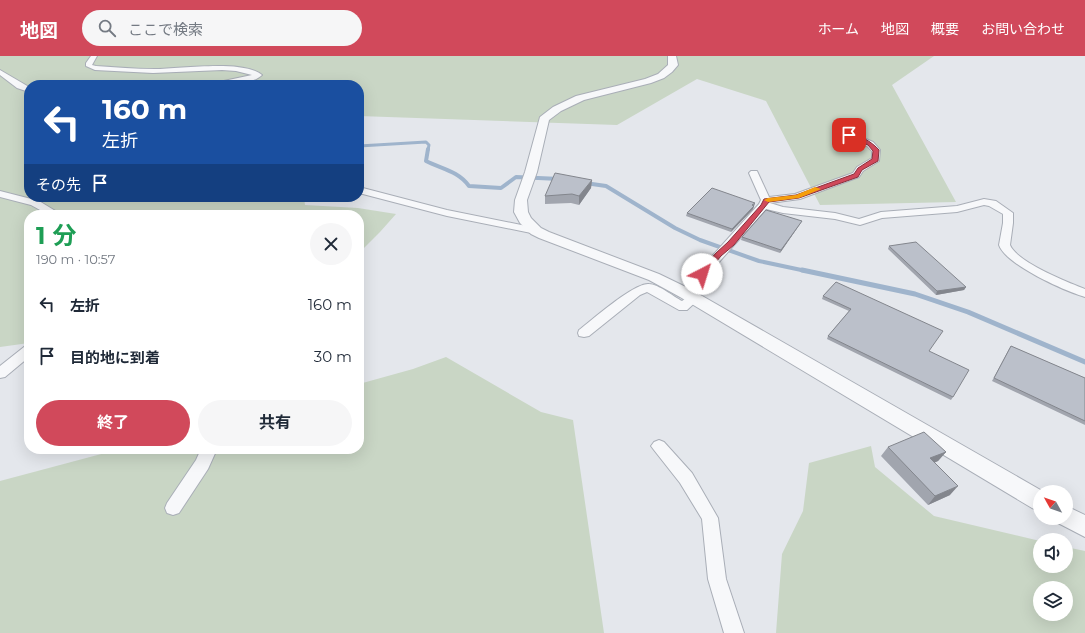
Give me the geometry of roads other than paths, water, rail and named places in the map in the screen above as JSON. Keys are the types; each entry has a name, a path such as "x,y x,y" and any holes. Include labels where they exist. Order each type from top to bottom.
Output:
{"street":[{"path":"94,56 89,66 95,68 153,71 235,69 250,71 258,75 253,78 235,80"},
{"path":"536,231 525,220 521,212 521,200 530,177 544,119 549,114 580,98 648,82 661,76 669,70 673,64 672,56"},
{"path":"0,72 24,88"},
{"path":"584,333 636,292 648,287 683,306 690,295 765,203 797,197 856,175 860,169 876,159 876,150 870,144 838,130"},
{"path":"754,173 765,203 783,210 835,216 860,222 881,214 957,209 984,202 992,203 1008,212 1010,219 1004,242 1005,249 1020,262 1059,283 1085,293"},
{"path":"364,192 395,201 468,218 536,231 654,278 690,295 1033,497"},
{"path":"0,194 24,200"},
{"path":"31,202 48,210"},
{"path":"0,373 24,354"},
{"path":"659,446 686,478 710,518 717,579 734,633"},
{"path":"173,508 202,464 207,454"},
{"path":"1073,520 1085,527"}],"waterway":[{"path":"364,146 426,142 429,145 428,150"},
{"path":"428,149 426,161 455,174 469,186 501,188 516,177 560,179"},
{"path":"585,183 606,186 675,228 700,240 759,261 806,271"},
{"path":"802,270 915,294 968,312 1085,362"}]}
